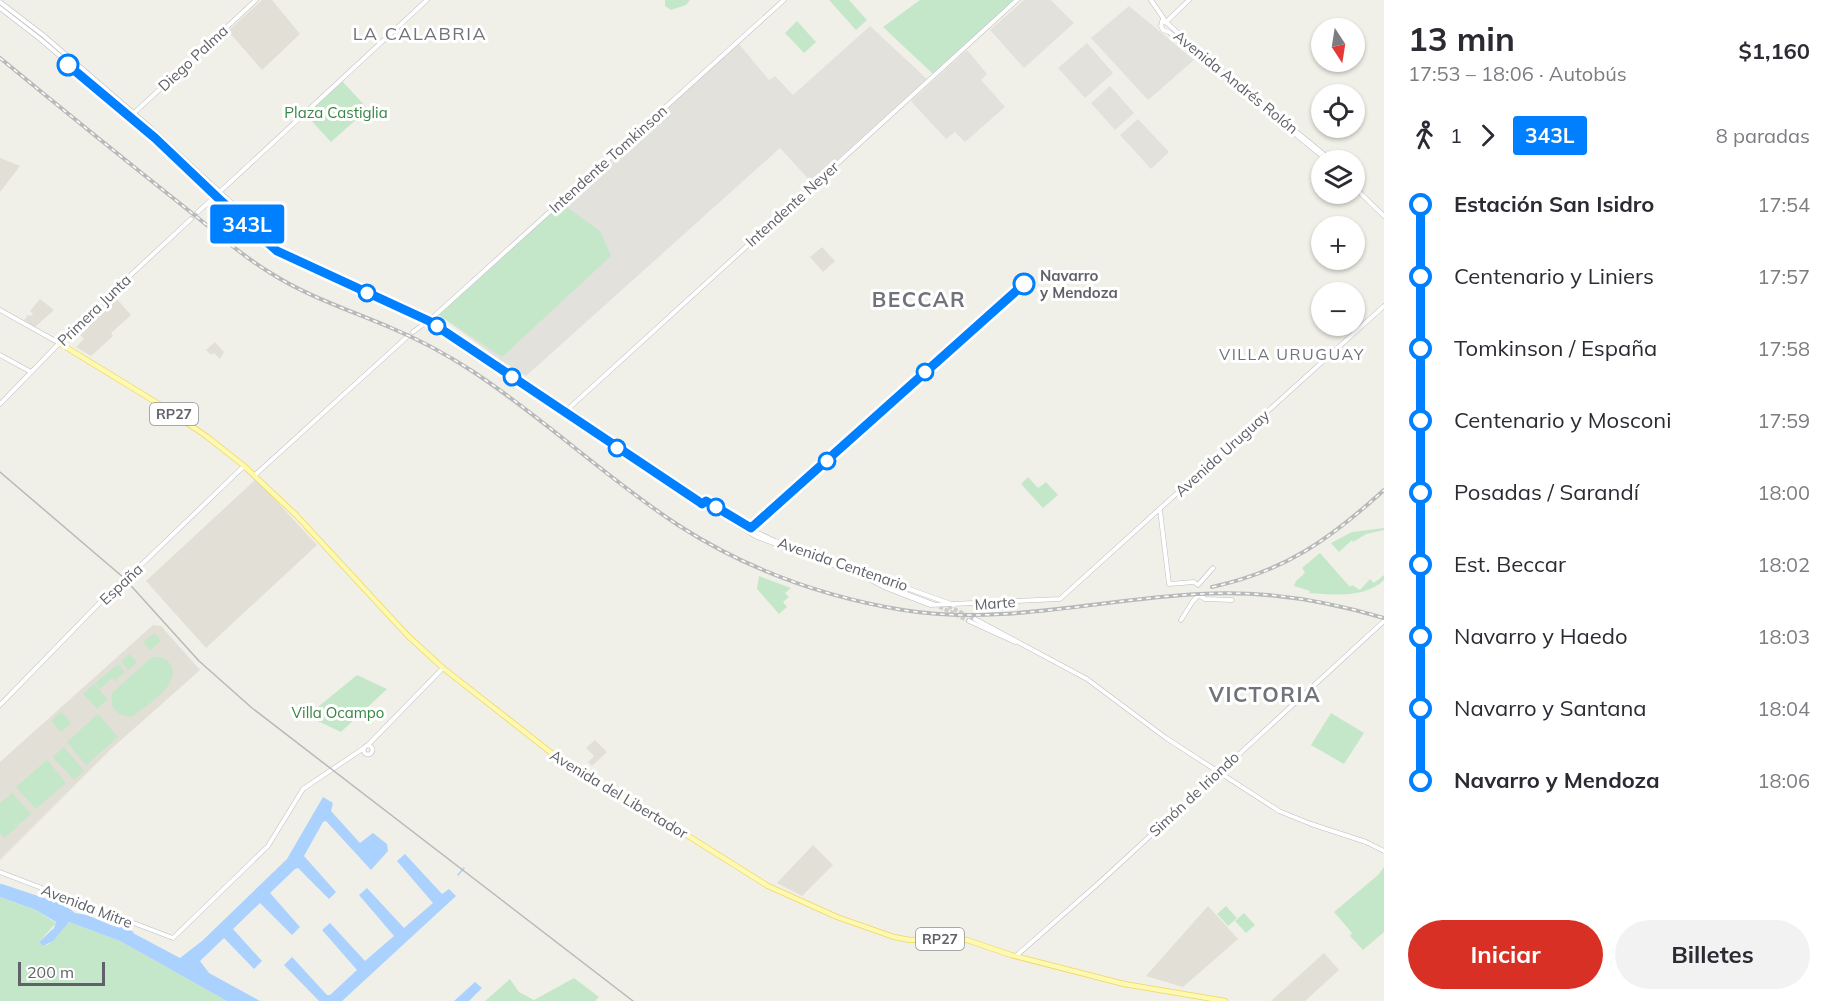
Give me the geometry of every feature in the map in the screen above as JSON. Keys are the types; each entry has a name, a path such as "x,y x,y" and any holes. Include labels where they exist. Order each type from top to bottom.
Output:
{"main road":[{"name":"Avenida del Libertador","path":"59,343 167,409 206,436 255,475 296,514 397,625 443,668 565,764 671,825 768,886 837,917 887,935 910,940 955,938 1124,984 1225,1001"}],"street":[{"name":"Diego Palma","path":"132,115 256,0"},
{"path":"198,212 427,0"},
{"name":"Intendente Tomkinson","path":"430,319 784,0"},
{"name":"Intendente Neyer","path":"567,411 1017,0"},
{"name":"Avenida Andrés Rolón","path":"1151,0 1165,23 1317,150"},
{"path":"1165,23 1189,0"},
{"name":"Avenida Centenario","path":"0,2 44,35 217,194 283,250 430,319 698,501 757,537 869,577 904,585 942,603 958,606"},
{"name":"Avenida Centenario","path":"0,8 132,115"},
{"path":"1365,196 1384,214"},
{"name":"Primera Junta","path":"0,404 59,343 191,219"},
{"name":"Avenida Uruguay","path":"1059,599 1384,306"},
{"name":"RP27","path":"0,310 59,343"},
{"name":"Avenida Centenario","path":"430,319 469,348 473,356 483,361 487,357"},
{"path":"413,332 430,319"},
{"path":"255,475 406,338"},
{"path":"0,355 31,372"},
{"name":"España","path":"0,705 118,584 137,569 244,466"},
{"path":"1160,509 1171,583 1192,582 1198,585 1213,568"},
{"name":"Avenida Centenario","path":"869,577 886,588 932,605 942,603"},
{"path":"1181,620 1199,595 1204,599 1232,600"},
{"name":"Marte","path":"958,606 1059,599"},
{"path":"975,619 1016,642"},
{"path":"969,621 1016,642 1094,684 1166,738 1285,815 1366,842 1384,851"},
{"name":"Simón de Iriondo","path":"1016,956 1100,882 1217,772 1384,621"},
{"name":"Avenida Mitre","path":"0,872 173,938 268,846 301,792 356,752 365,748 443,668"}],"shaded area":[{"path":"262,0 272,0 300,34 262,70 228,31"},
{"path":"1024,0 1051,0 1074,23 1024,68 990,30"},
{"path":"1129,6 1194,60 1148,100 1091,38"},
{"path":"870,26 927,79 812,183 780,148 526,376 500,360 439,315 739,44 769,80 775,76 793,95"},
{"path":"1087,43 1113,73 1085,98 1058,68"},
{"path":"967,50 987,74 981,80 1005,107 965,142 955,132 946,139 911,101"},
{"path":"1110,86 1134,113 1115,130 1091,103"},
{"path":"1138,119 1169,152 1151,169 1120,135"},
{"path":"0,158 20,166 0,192"},
{"path":"822,247 835,261 823,272 810,257"},
{"path":"113,297 131,315 91,356 76,347 84,339 76,331"},
{"path":"40,299 54,310 35,327 24,320 28,315 33,314 30,311"},
{"path":"215,342 224,352 220,359 214,353 211,355 206,350"},
{"path":"256,479 317,545 206,648 146,581"},
{"path":"153,625 161,626 200,670 111,749 0,860 0,762"},
{"path":"595,740 607,752 592,766 588,762 594,756 586,748"},
{"path":"813,845 833,865 802,896 777,883"},
{"path":"1208,906 1238,939 1183,987 1146,976"},
{"path":"1324,953 1339,970 1305,1001 1271,1001"}],"green space":[{"path":"665,0 690,0 686,5 671,10 665,6"},
{"path":"829,0 849,0 867,20 856,30"},
{"path":"920,0 1014,0 933,74 883,27"},
{"path":"797,21 816,42 804,53 785,33"},
{"name":"Plaza Castiglia","path":"342,81 368,109 331,142 306,115"},
{"path":"562,204 600,231 611,256 502,357 439,315"},
{"path":"1028,477 1038,488 1046,482 1058,495 1043,508 1021,484"},
{"path":"1384,528 1384,530 1366,534 1353,542 1352,540 1339,552 1331,543 1352,532"},
{"path":"1320,553 1350,587 1352,585 1360,590 1370,579 1374,583 1384,575 1384,580 1368,590 1349,594 1309,593 1310,591 1294,586 1305,573 1302,568"},
{"path":"759,576 791,588 785,593 789,597 783,602 787,607 779,614 757,589"},
{"path":"155,633 161,641 150,650 143,642"},
{"path":"129,654 137,662 128,670 121,662"},
{"path":"152,657 165,660 173,670 168,685 155,700 133,716 119,714 113,707 112,693"},
{"path":"118,664 125,672 115,681 112,678 100,689 95,683"},
{"name":"Villa Ocampo","path":"357,675 387,689 341,732 307,716"},
{"path":"94,684 108,699 97,709 83,694"},
{"path":"61,712 71,723 61,732 51,721"},
{"path":"1331,713 1364,733 1344,764 1311,745"},
{"path":"98,714 118,737 86,765 67,742"},
{"path":"64,747 84,771 74,780 53,757"},
{"path":"47,760 66,783 36,809 16,787"},
{"path":"12,793 31,814 17,826 6,815 17,827 4,838 0,833 0,803"},
{"path":"1384,867 1384,932 1363,950 1350,936 1352,933 1334,912 1378,875"},
{"path":"0,897 36,910 56,923 39,942 43,946 49,944 69,922 120,941 227,1001 0,1001"},
{"path":"1226,906 1237,918 1228,926 1217,914"},
{"path":"1244,913 1255,925 1246,933 1235,921"},
{"path":"574,978 599,997 595,1001 485,1001 510,979 519,992 534,1000"}],"water":[{"path":"323,797 333,803 331,811 360,843 373,833 387,844 388,851 371,870 326,821 323,822 304,856 336,892 329,899 298,868 295,869 270,893 300,927 292,935 260,903 233,929 262,961 254,969 224,938 200,961 209,973 260,1001 227,1001 120,941 69,922 53,941 43,946 39,942 54,928 56,922 36,910 0,897 0,884 2,884 65,905 75,913 134,932 180,958 202,941 287,859"},
{"path":"405,854 442,894 449,889 456,896 342,1001 319,1001 284,965 292,957 327,995 330,995 357,970 322,930 330,923 365,961 394,936 359,895 367,888 404,928 433,903 397,861"},
{"path":"475,982 482,988 469,1001 454,1001"}],"waterway":[{"path":"458,875 464,868"}],"tunnel":[{"path":"934,604 969,621"},
{"path":"943,604 975,619"}],"tram line":[{"path":"0,472 124,578 199,661 252,708 633,1001"}],"railway":[{"path":"0,58 258,265 283,281 421,342 472,371 499,389 651,507 704,541 758,568 844,597 903,610 940,614 1014,613 1162,597 1223,593 1269,595 1316,601 1384,618"},
{"path":"1212,587 1262,572 1305,551 1344,524 1384,490"}],"bus line":[{"name":"343L","path":"68,65 155,138 277,251 429,321 702,504 706,501 751,528 1024,284"}],"place":[{"name":"Navarro y Mendoza","path":"1024,284"}],"district":[{"name":"LA CALABRIA","path":"420,33"},
{"name":"BECCAR","path":"919,299"},
{"name":"VILLA URUGUAY","path":"1292,354"},
{"name":"VICTORIA","path":"1265,694"}]}
